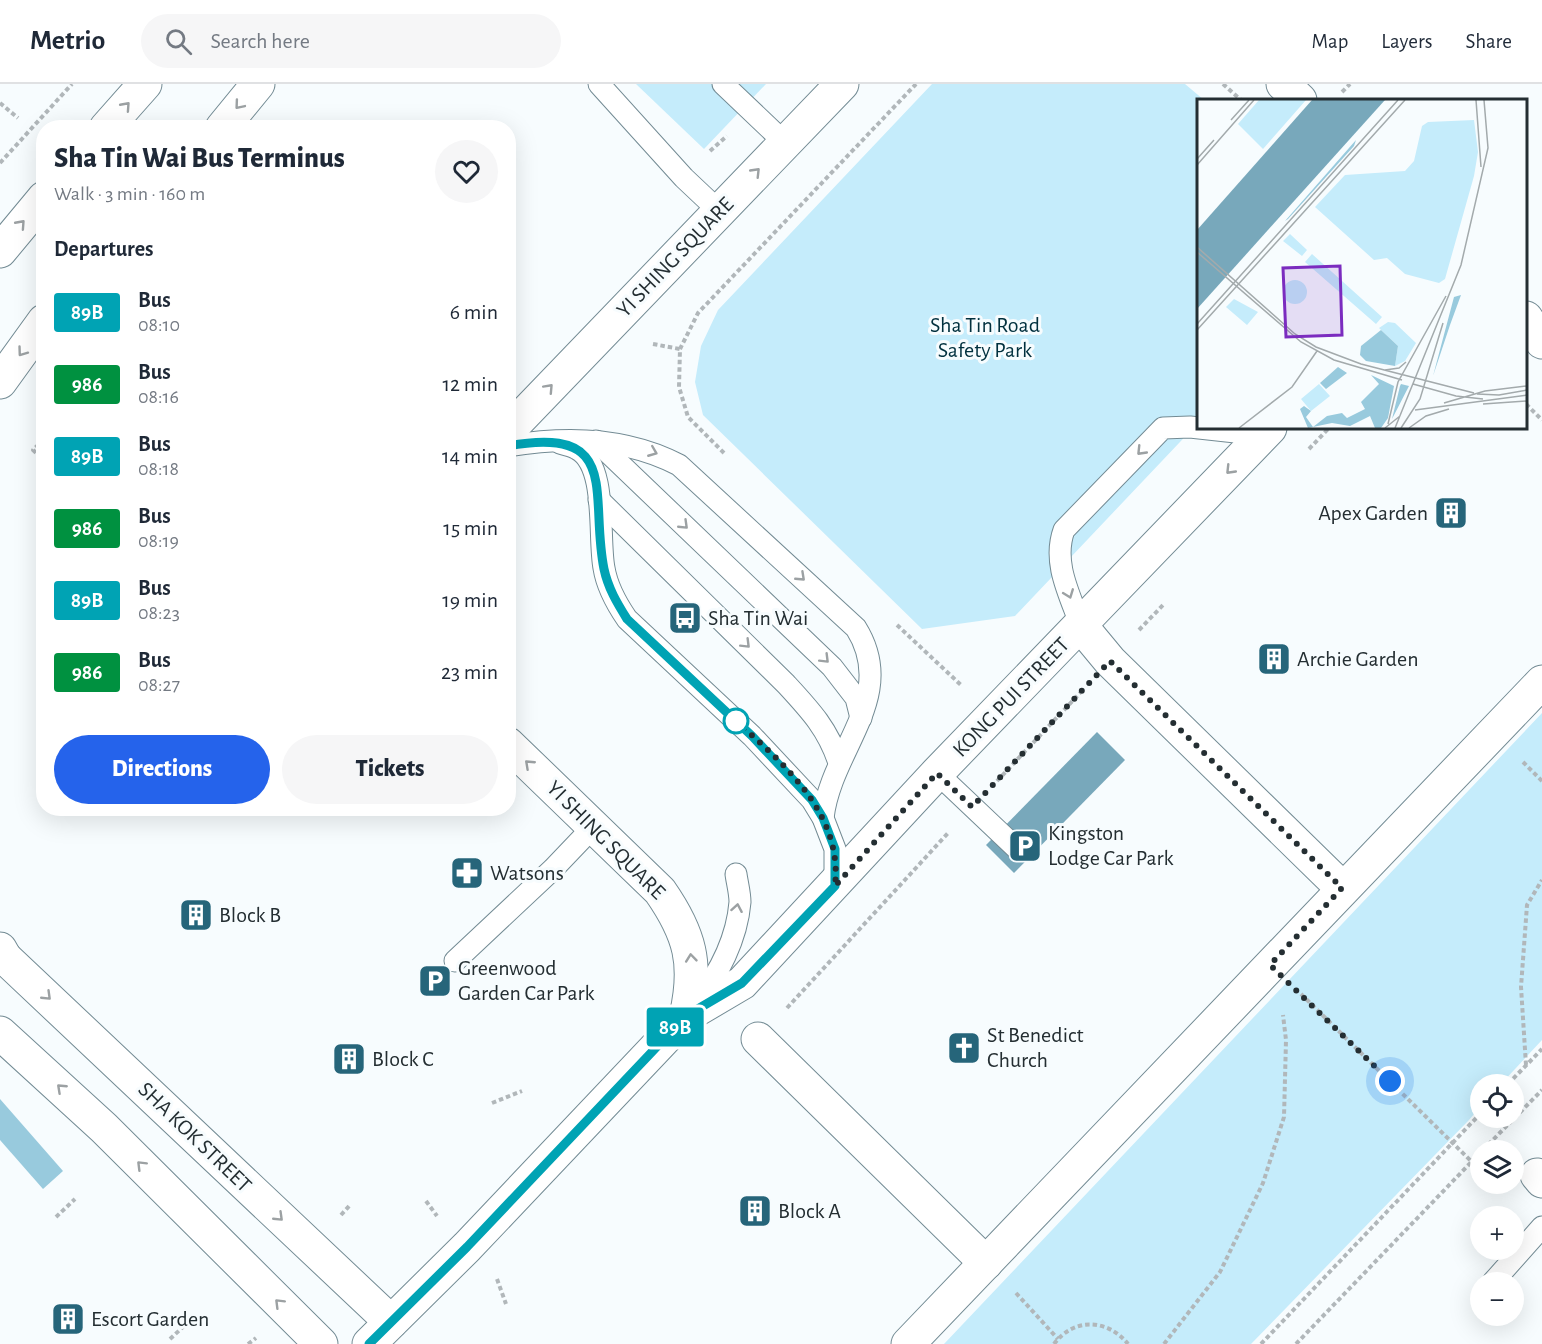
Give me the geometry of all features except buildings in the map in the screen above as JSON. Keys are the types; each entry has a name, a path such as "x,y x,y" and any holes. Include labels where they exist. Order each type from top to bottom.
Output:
{"street":[{"path":"113,120 145,84"},
{"path":"229,120 258,84"},
{"name":"YI SHING SQUARE","path":"516,423 842,84"},
{"path":"1283,84 1299,99"},
{"path":"0,251 36,208"},
{"path":"1527,320 1542,343"},
{"path":"0,382 36,332"},
{"path":"1527,337 1542,343"},
{"name":"KONG PUI STREET","path":"380,1333 467,1247 686,1016 742,983 835,886 937,773 1081,626 1266,431"},
{"path":"1081,626 1110,661 1342,888"},
{"path":"908,1344 1274,969 1342,888 1542,682"},
{"name":"YI SHING SQUARE","path":"516,752 660,891 679,918 691,951 693,986 686,1016"},
{"name":"SHA KOK STREET","path":"1,953 380,1333"},
{"path":"0,1034 104,1128 321,1344"},
{"path":"758,1039 986,1263"}],"lane":[{"path":"599,84 684,178 719,211"},
{"path":"723,84 784,142"},
{"path":"1081,626 1059,561 1059,545 1064,530 1163,428 1197,427"},
{"path":"1228,429 1266,431"},
{"path":"553,441 579,449 590,463 597,480 604,570 613,597 627,619 801,785 823,818 835,849 835,886"},
{"path":"516,445 553,441 596,441 619,442 653,451 679,465 856,627 870,659 872,686 861,718 825,797 823,818"},
{"path":"596,441 832,667 856,698 861,718"},
{"path":"599,500 786,684 822,726 831,740 839,763"},
{"path":"937,773 1015,847"},
{"path":"455,961 553,869 594,826"},
{"path":"686,1016 717,977 731,939 740,901 736,874"},
{"path":"1502,1272 1542,1227"}],"path":[{"path":"39,120 72,84"},
{"path":"643,342 680,349 698,313 915,84"},
{"path":"1223,84 1239,99"},
{"path":"1341,93 1350,84"},
{"path":"0,103 18,118"},
{"path":"0,163 36,124"},
{"path":"1527,405 1542,420"},
{"path":"1305,453 1328,429"},
{"path":"758,1039 972,807 1167,601"},
{"path":"1526,1065 1521,987 1527,905 1542,880"},
{"path":"1274,969 1470,1160"},
{"path":"1164,1344 1220,1272 1263,1182 1284,1117 1286,1040 1274,969"},
{"path":"1517,1074 1542,1049"},
{"path":"1494,1140 1542,1090"},
{"path":"492,1103 522,1091"},
{"path":"1262,1344 1470,1125"},
{"path":"1296,1344 1470,1164"},
{"path":"56,1217 75,1199"},
{"path":"426,1201 437,1216"},
{"path":"341,1215 351,1204"},
{"path":"986,1263 1058,1339"},
{"path":"497,1279 506,1304"},
{"path":"170,1340 198,1314"},
{"path":"1054,1344 1071,1328 1090,1323 1103,1325 1117,1332 1128,1344"}],"green space":[{"path":"636,84 766,84 704,149"},
{"name":"Sha Tin Road Safety Park","path":"932,84 1185,84 1203,99 1197,99 1197,424 1015,616 922,629 703,415 695,382 701,346 718,310"},
{"path":"1542,713 1542,1040 1510,1074 1470,1074 1469,1120 1251,1344 944,1344"}],"shaded area":[{"path":"1097,732 1125,760 1014,873 986,845"},
{"path":"0,1099 63,1171 43,1189 0,1140"}],"bus line":[{"name":"89B","path":"369,1344 467,1247 631,1071 686,1016 742,983 835,886 837,867 830,833 801,785 627,619 613,597 604,570 597,480 590,463 579,449 553,441 516,445"}],"place":[{"name":"Apex Garden","path":"1451,513"},
{"name":"Sha Tin Wai","path":"685,618"},
{"name":"Archie Garden","path":"1274,659"},
{"name":"Kingston Lodge Car Park","path":"1025,846"},
{"name":"Watsons","path":"467,873"},
{"name":"Block B","path":"196,915"},
{"name":"Greenwood Garden Car Park","path":"435,981"},
{"name":"St Benedict Church","path":"964,1048"},
{"name":"Block C","path":"349,1059"},
{"name":"Block A","path":"755,1211"},
{"name":"Escort Garden","path":"68,1319"}],"route":[{"path":"736,721 801,785 823,818 835,849 837,867 835,886 937,773 972,807 1110,661 1342,888 1270,965 1390,1081"}]}
